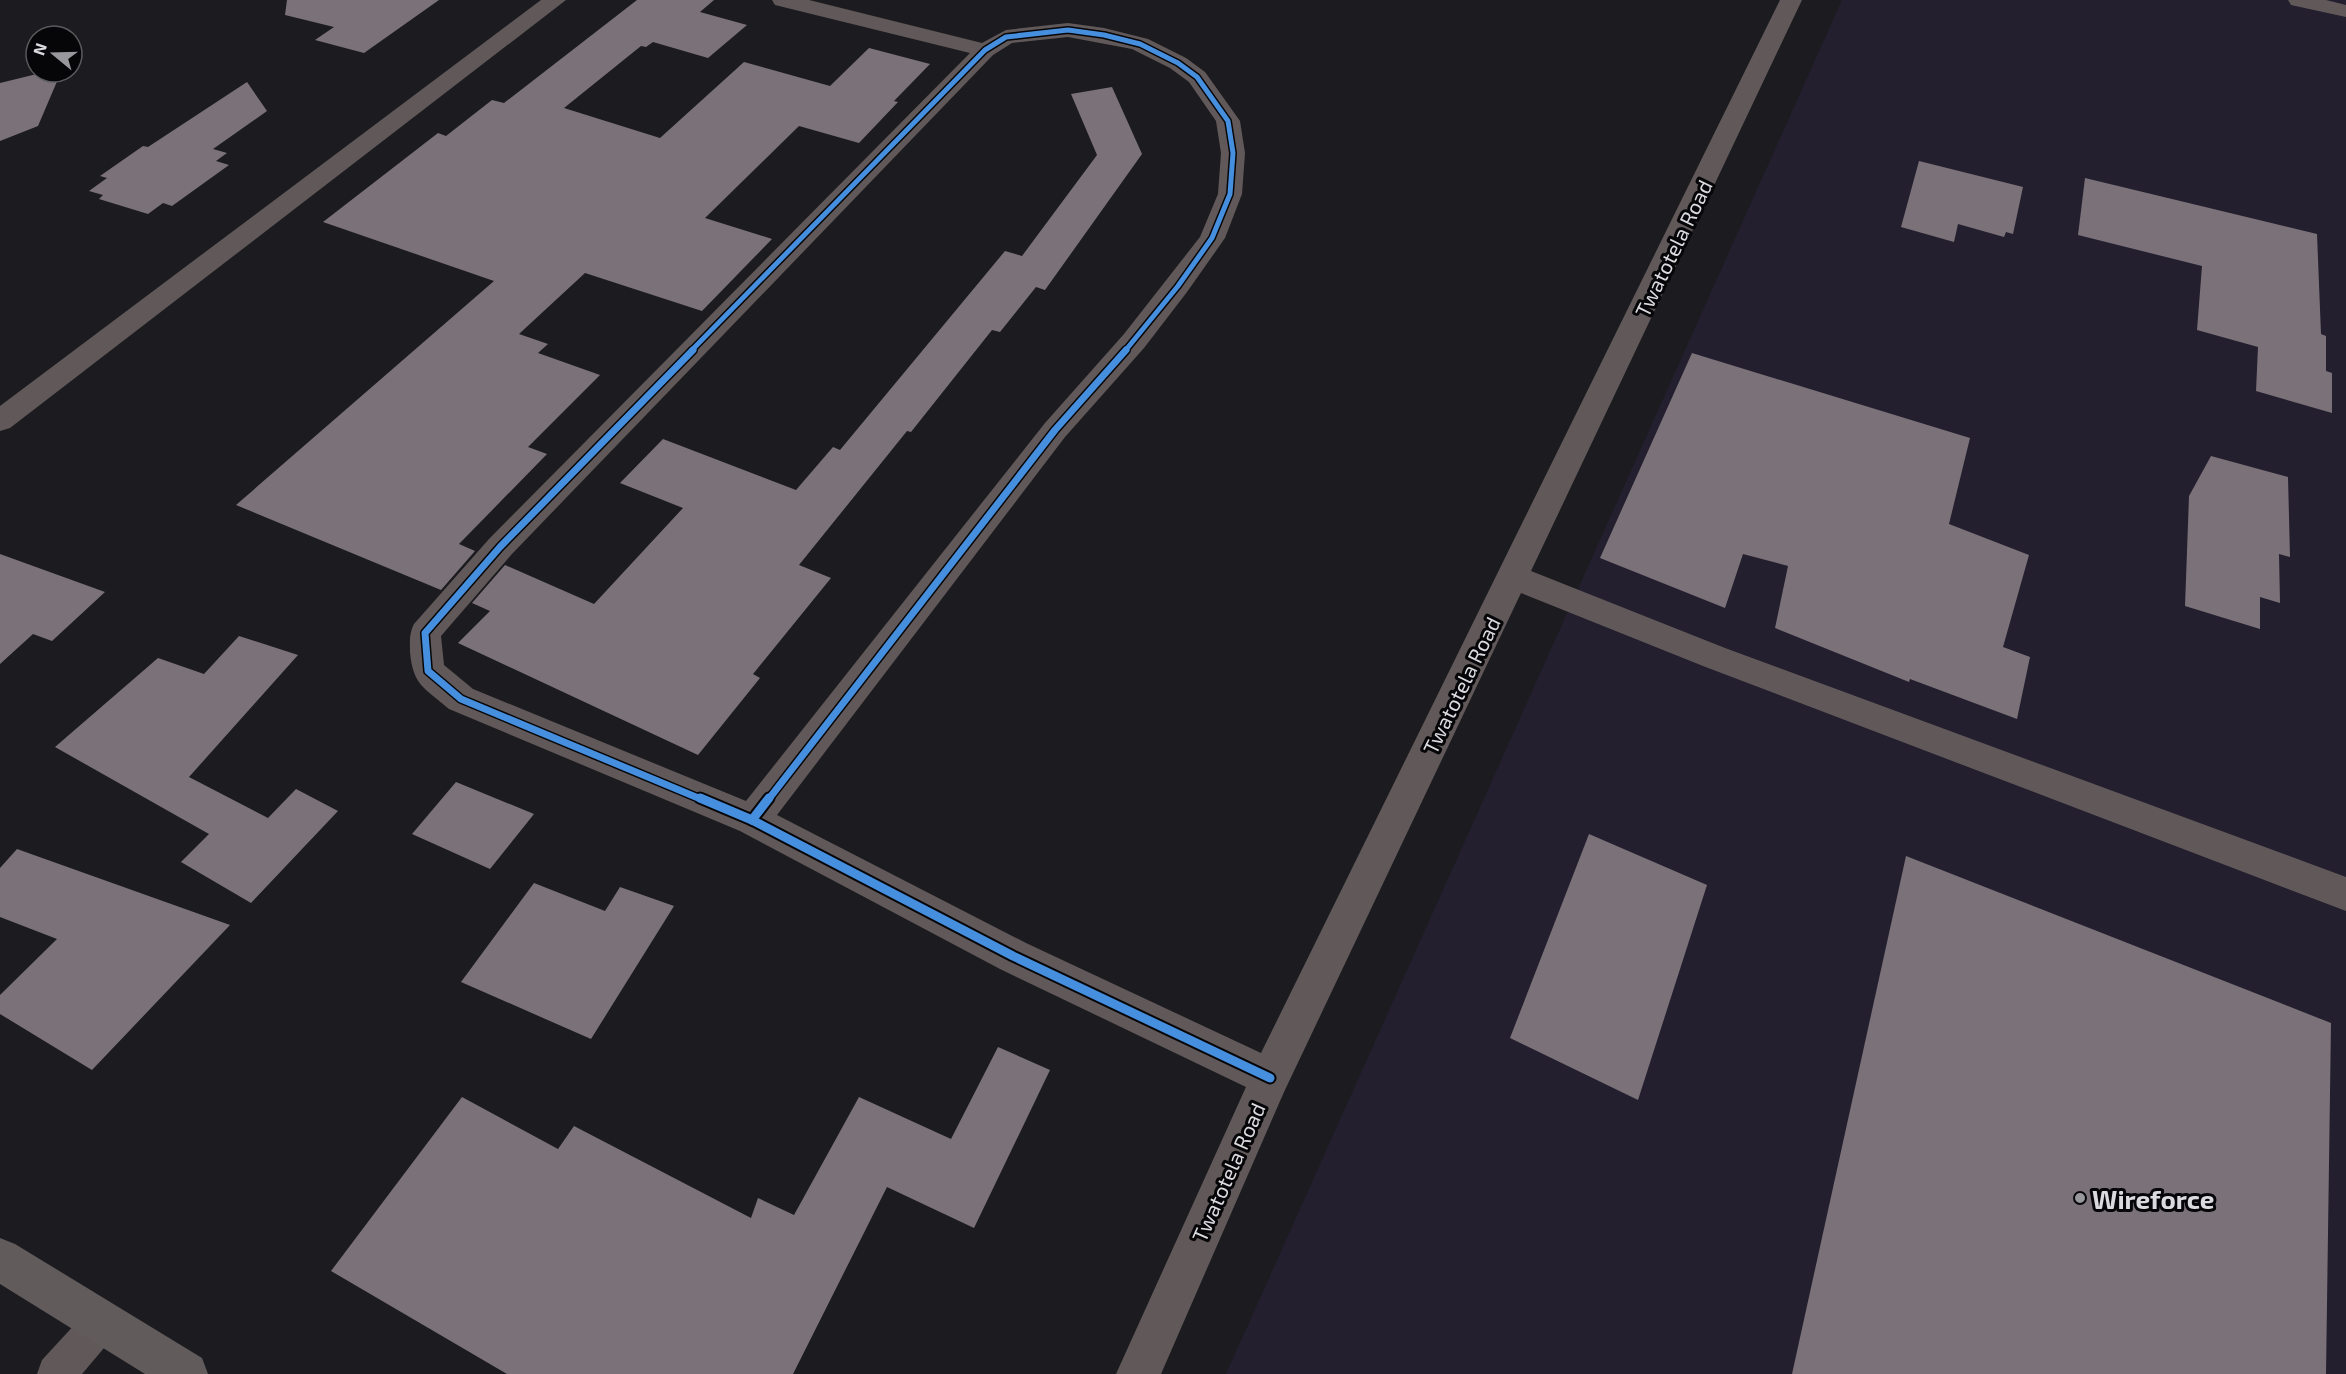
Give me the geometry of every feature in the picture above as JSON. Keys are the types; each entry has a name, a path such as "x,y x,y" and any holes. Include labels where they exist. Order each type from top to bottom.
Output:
{"main road":[{"path":"0,1259 186,1374"}],"street":[{"path":"0,421 555,0"},
{"path":"783,0 985,50"},
{"name":"Twatotela Road","path":"1138,1374 1270,1078 1791,0"},
{"path":"2299,0 2346,11"},
{"path":"752,820 1055,430 1179,286 1212,238 1230,194 1233,153 1228,121 1197,77 1178,63 1140,44 1104,34 1068,30 1006,38 985,50 508,538 426,633 428,671 461,699 752,820 1013,956 1270,1078"},
{"path":"1514,577 1714,657 2346,894"}],"lane":[{"path":"56,1374 102,1322"}],"shaded area":[{"path":"1842,0 2346,0 2346,1374 1226,1374"}],"building":[{"path":"287,0 439,0 364,53 315,40 334,27 285,15"},
{"path":"637,0 714,0 700,12 747,25 708,58 653,42 646,47 641,46 564,108 660,138 744,62 830,86 869,48 930,64 894,101 898,102 859,143 799,126 705,218 772,239 702,311 585,273 519,334 548,344 538,353 600,375 528,447 547,454 459,544 475,551 441,590 236,505 494,281 323,222 438,133 446,136 492,100 504,103"},
{"path":"24,77 24,84 56,84 38,126 0,141 0,83"},
{"path":"247,82 267,111 213,149 227,153 216,161 229,165 172,206 163,203 148,214 99,199 103,195 89,191 107,178 100,176 143,146 148,147"},
{"path":"1112,87 1142,154 1045,290 1036,287 1000,332 992,330 911,432 907,431 799,565 831,578 753,674 760,678 698,755 458,643 490,611 472,603 505,565 594,604 683,508 620,483 663,439 796,490 833,447 840,450 1005,251 1022,256 1097,155 1071,94"},
{"path":"1919,161 2023,187 2013,234 2006,232 2004,237 1958,224 1954,242 1901,227"},
{"path":"2085,178 2317,234 2321,334 2326,336 2326,371 2332,373 2332,413 2256,391 2258,347 2197,330 2202,266 2078,235"},
{"path":"1692,353 1970,438 1949,524 2029,555 2003,647 2030,657 2017,719 1910,679 1909,682 1775,628 1788,566 1743,554 1725,608 1600,558"},
{"path":"2211,456 2288,477 2290,557 2279,554 2280,603 2260,597 2260,629 2185,606 2189,496"},
{"path":"0,554 105,592 52,641 33,634 0,664"},
{"path":"239,636 298,655 189,777 268,818 296,789 338,811 251,903 181,862 209,834 55,747 158,658 204,674"},
{"path":"456,782 534,814 490,869 412,834"},
{"path":"1589,834 1707,885 1638,1100 1510,1038"},
{"path":"17,849 230,925 92,1070 0,1014 0,995 57,939 0,917 0,868"},
{"name":"Wireforce","path":"1906,856 2331,1023 2326,1374 1792,1374"},
{"path":"534,883 605,911 620,887 674,906 591,1039 461,982"},
{"path":"998,1047 1050,1070 974,1228 887,1187 793,1374 507,1374 331,1271 462,1097 558,1149 574,1126 751,1218 758,1198 794,1215 859,1097 951,1139"}],"cycle path":[{"path":"752,820 1055,430 1134,341 1178,286 1212,238 1230,194 1233,153 1228,121 1197,77 1178,63 1140,44 1104,35 1068,30 1006,37 985,50 500,547 425,633 428,671 461,699 752,820 1013,956 1270,1078"}],"place":[{"name":"Wireforce","path":"2080,1198"}]}
